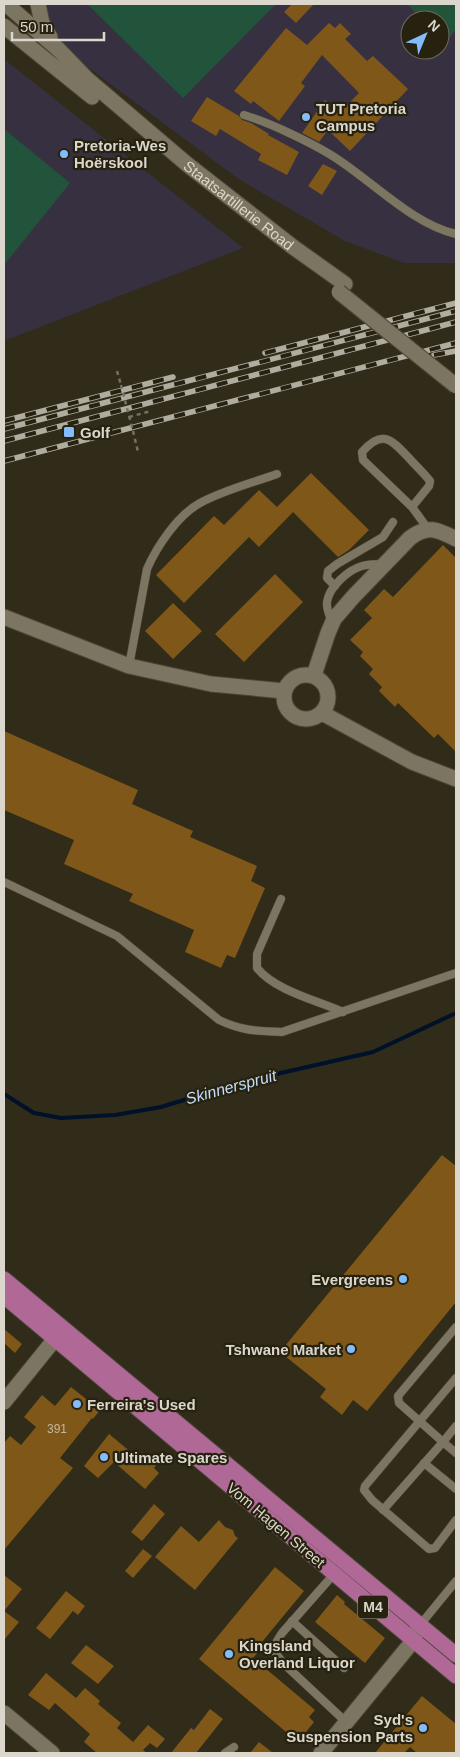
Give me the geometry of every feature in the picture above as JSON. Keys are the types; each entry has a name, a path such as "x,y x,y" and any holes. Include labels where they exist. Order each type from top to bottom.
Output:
{"main road":[{"name":"Vom Hagen Street","path":"4,1279 60,1333 334,1574 456,1676"},
{"name":"Vom Hagen Street","path":"4,1296 60,1333 456,1655"}],"street":[{"name":"Staatsartillerie Road","path":"6,4 58,49 87,80 222,192 293,247 456,386"},
{"path":"38,4 42,23 58,49"},
{"path":"4,15 56,66"},
{"name":"Staatsartillerie Road","path":"4,26 56,66 180,171 342,288 456,375"},
{"path":"314,676 332,624 352,597 410,538 416,533 435,529 456,539"},
{"path":"4,617 129,666 211,684 284,691"},
{"path":"301,674 314,676 323,682 328,692 328,703 322,713 312,718 300,718 290,713 284,703 284,691 290,680 301,674"},
{"path":"322,713 396,754 456,778"},
{"path":"4,1402 60,1333"},
{"path":"321,1753 413,1641 420,1625"},
{"path":"4,1713 52,1753"}],"lane":[{"path":"244,116 259,120 332,155 419,217 441,230 456,234"},
{"path":"412,507 429,486 430,480 394,442 386,438 378,439 367,446 362,452 363,460 412,507 428,529"},
{"path":"129,666 147,569 154,555 180,519 200,503 277,474"},
{"path":"335,586 327,578 328,571 383,537 393,522"},
{"path":"332,624 327,608 327,600 335,586 352,570 362,566 385,564"},
{"path":"4,882 117,936 219,1020 233,1027 254,1031 282,1032 456,973"},
{"path":"281,898 257,954 256,968 264,977 280,986 343,1012"},
{"path":"455,1331 398,1396 399,1403 456,1453"},
{"path":"456,1378 365,1486 364,1490 372,1500 429,1549 434,1548 456,1520"},
{"path":"384,1510 456,1426"},
{"path":"424,1463 456,1489"},
{"path":"334,1574 292,1621 277,1641 275,1652 283,1663 346,1722"},
{"path":"420,1625 456,1581"},
{"path":"292,1621 344,1668"},
{"path":"225,1753 234,1747"}],"path":[{"path":"118,372 138,452"},
{"path":"129,417 150,411"}],"shaded area":[{"name":"TUT Pretoria Campus","path":"43,4 456,4 456,263 404,263 345,241 240,180 70,54 54,33"},
{"name":"Pretoria-Wes Hoërskool","path":"4,59 243,248 4,341"}],"green space":[{"path":"87,4 276,4 183,98"},
{"path":"407,4 456,4 456,30 450,36 450,10 413,10"},
{"path":"4,129 70,183 4,265"}],"building":[{"path":"292,4 314,4 296,23 284,12"},
{"path":"329,23 335,28 340,23 351,34 345,39 367,61 373,56 408,89 350,151 328,130 319,142 302,133 325,100 341,111 359,93 322,55 301,83 305,86 279,121 253,101 251,104 234,91 286,28 307,45"},
{"path":"207,97 239,116 242,120 251,123 299,152 287,175 258,160 261,154 220,129 216,136 191,121"},
{"path":"323,164 337,171 322,195 308,186"},
{"path":"311,473 369,530 349,550 338,557 293,512 259,547 249,537 184,603 156,575 214,516 224,525 259,490 277,507"},
{"path":"443,545 456,558 456,752 438,734 434,738 398,703 395,707 379,691 382,687 369,674 373,669 360,656 363,652 350,640 372,618 364,610 384,589 393,597"},
{"path":"275,574 303,602 244,662 215,634"},
{"path":"173,603 202,631 173,659 145,631"},
{"path":"4,731 138,790 132,804 193,831 190,837 257,866 251,881 265,888 235,958 227,955 221,968 185,952 194,930 129,901 133,894 64,864 74,840 4,810"},
{"path":"442,1155 456,1166 456,1302 367,1411 353,1400 342,1415 320,1397 326,1389 280,1352"},
{"path":"4,1329 22,1344 15,1353 4,1343"},
{"path":"71,1387 100,1410 60,1458 73,1468 4,1550 4,1443 10,1436 21,1445 36,1427 24,1417 42,1395 55,1406"},
{"path":"109,1434 138,1458 142,1452 157,1464 154,1468 159,1473 145,1489 114,1462 98,1478 84,1466"},
{"path":"154,1504 165,1514 142,1541 131,1532"},
{"path":"219,1520 225,1527 233,1530 238,1538 195,1590 155,1557 181,1526 199,1542"},
{"path":"143,1549 152,1556 133,1578 125,1571"},
{"name":"Kingsland Overland Liquor","path":"275,1567 304,1591 257,1648 260,1650 253,1658 315,1710 309,1717 314,1722 298,1742 199,1659"},
{"path":"4,1575 22,1589 4,1611"},
{"path":"66,1591 85,1606 78,1615 73,1611 50,1639 36,1628"},
{"path":"337,1595 345,1602 344,1604 385,1638 365,1663 315,1622"},
{"path":"4,1611 19,1622 4,1640"},
{"path":"86,1645 114,1666 98,1684 71,1663"},
{"path":"46,1673 76,1698 85,1688 100,1701 98,1704 121,1723 117,1728 133,1742 148,1725 165,1739 157,1748 150,1743 143,1750 147,1753 97,1753 84,1742 90,1734 55,1703 49,1710 28,1695"},
{"path":"422,1696 456,1724 456,1753 417,1753 410,1747 404,1753 375,1753"},
{"path":"210,1709 223,1719 196,1753 171,1753 191,1728 194,1730"},
{"path":"259,1742 273,1753 250,1753"}],"waterway":[{"name":"Skinnerspruit","path":"4,1094 34,1113 61,1118 115,1115 161,1107 246,1081 373,1052 456,1013"}],"railway":[{"path":"265,353 456,303"},
{"path":"4,429 456,311"},
{"path":"4,441 456,322"},
{"path":"4,461 456,343"},
{"path":"434,355 456,351"},
{"path":"4,421 173,377"}],"place":[{"name":"TUT Pretoria Campus","path":"306,117"},
{"name":"Pretoria-Wes Hoërskool","path":"64,154"},
{"name":"Golf","path":"69,432"},
{"name":"Evergreens","path":"403,1279"},
{"name":"Tshwane Market","path":"351,1349"},
{"name":"Ferreira's Used","path":"77,1404"},
{"name":"Ultimate Spares","path":"104,1457"},
{"name":"Kingsland Overland Liquor","path":"229,1654"},
{"name":"Syd's Suspension Parts","path":"423,1728"}]}
